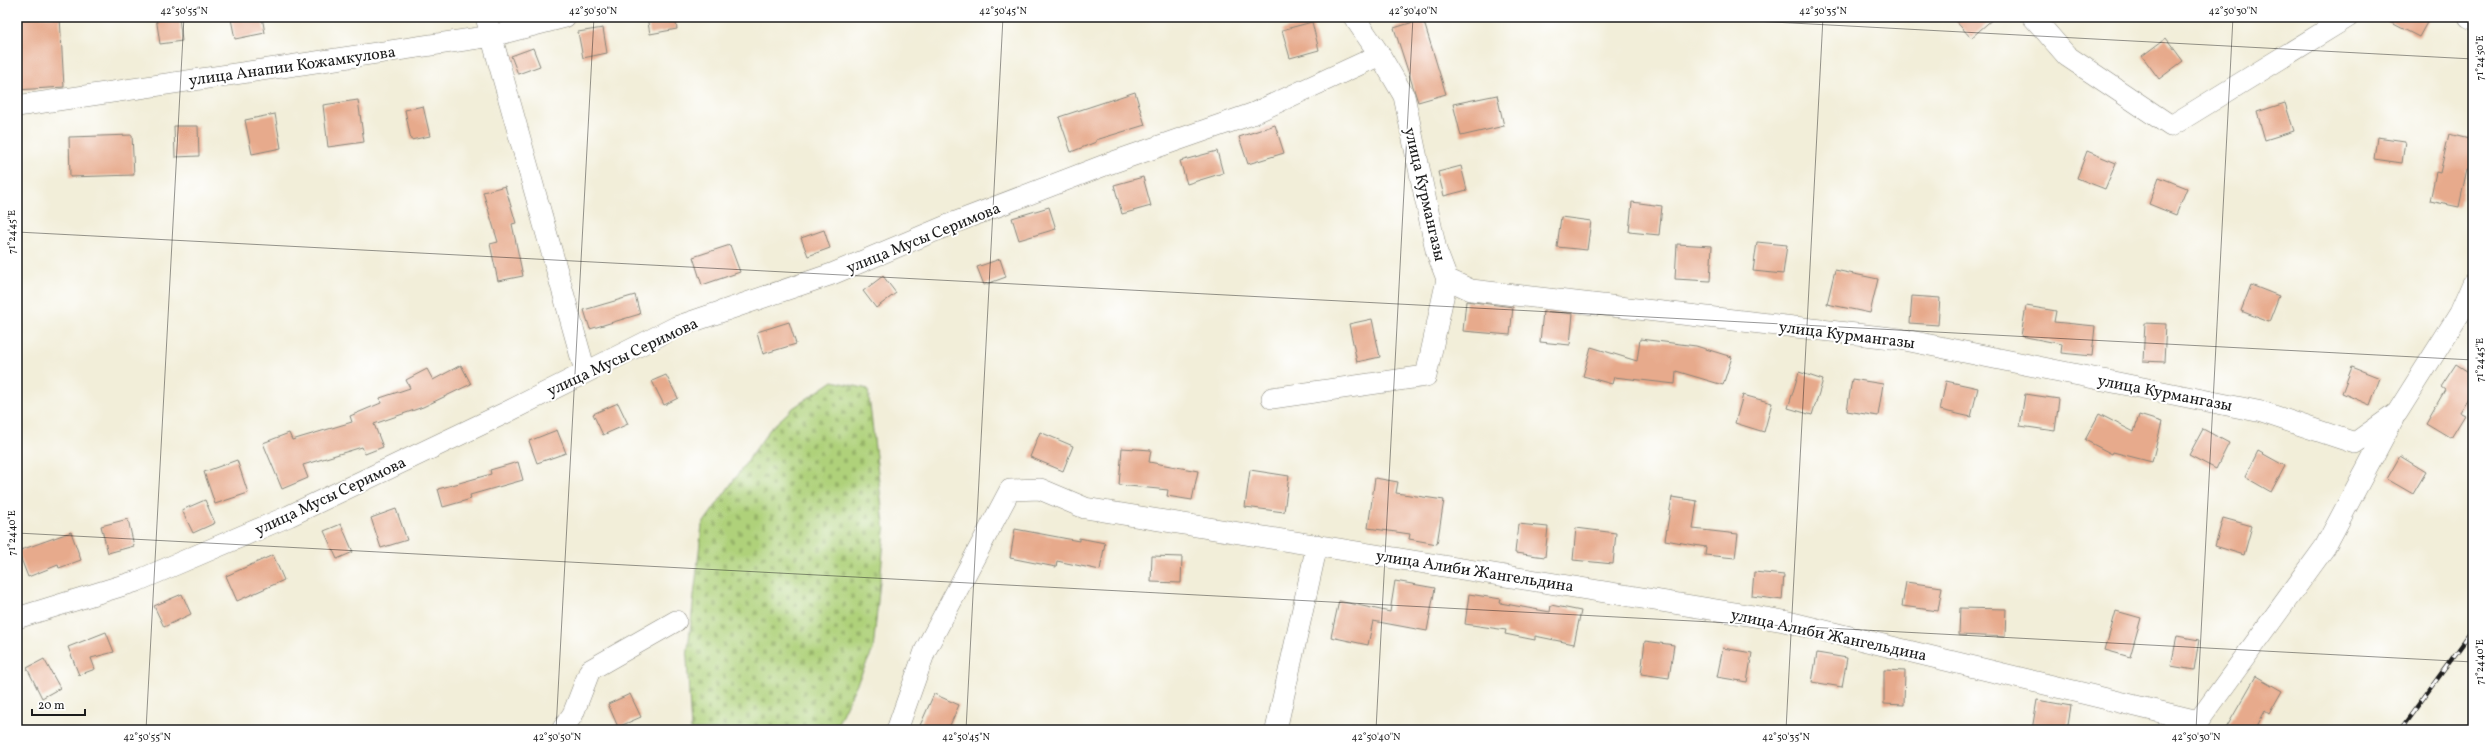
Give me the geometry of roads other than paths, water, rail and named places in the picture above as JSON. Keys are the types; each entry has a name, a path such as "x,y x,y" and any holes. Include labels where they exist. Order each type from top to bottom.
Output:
{"street":[{"name":"улица Анапии Кожамкулова","path":"17,106 489,26 565,17"},
{"name":"улица Курмангазы","path":"1354,17 1380,55 1404,96 1436,250 1447,279 1470,290 1900,339 2262,412 2356,443 2397,413 2460,313 2473,283"},
{"path":"2033,17 2067,56 2170,126 2348,17"},
{"path":"2469,17 2473,19"},
{"path":"489,26 585,371"},
{"name":"улица Мусы Серимова","path":"17,618 137,581 289,516 505,413 585,371 676,327 832,274 956,222 1105,165 1252,114 1305,91 1380,55"},
{"path":"1272,398 1426,376 1447,279"},
{"path":"2195,726 2325,547 2397,413"},
{"name":"улица Алиби Жангельдина","path":"897,730 926,651 1010,490 1040,489 1085,508 1784,621 2195,726"},
{"path":"1276,730 1317,545"},
{"path":"562,730 573,714 590,670 676,621"}],"railway":[{"path":"2400,730 2473,630"}]}
